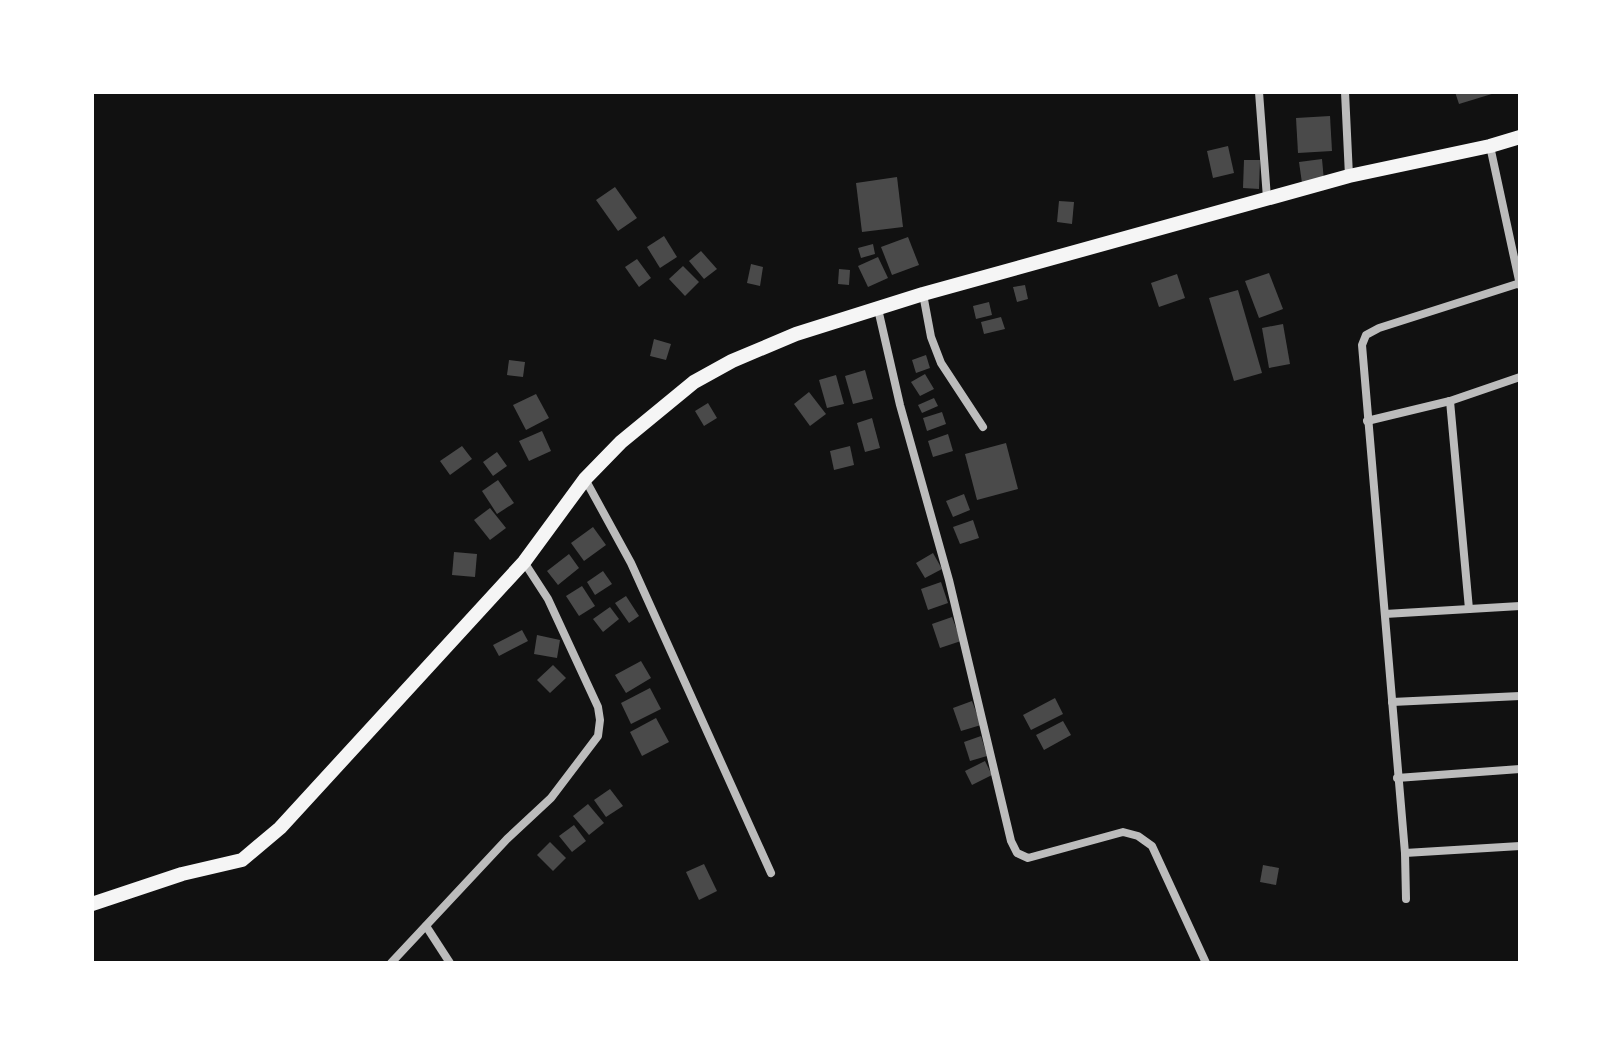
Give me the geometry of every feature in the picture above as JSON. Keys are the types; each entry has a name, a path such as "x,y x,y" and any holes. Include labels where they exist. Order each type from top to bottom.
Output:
{"main road":[{"path":"92,904 182,874 242,860 280,828 524,562 585,479 621,442 694,382 732,361 796,334 923,294 1349,176 1520,137"}],"street":[{"path":"1259,92 1267,198"},
{"path":"1345,92 1349,176"},
{"path":"1406,899 1405,853 1362,345 1366,335 1379,328 1520,284 1490,146"},
{"path":"923,294 931,337 941,363 983,427"},
{"path":"878,309 900,405 949,580 1011,841 1017,853 1028,858 1123,832 1138,836 1152,846 1206,963"},
{"path":"1367,421 1450,401 1520,377"},
{"path":"1450,401 1469,609"},
{"path":"585,479 631,563 771,873"},
{"path":"391,963 507,839 551,798 598,736 598,707 548,599 524,562"},
{"path":"1385,614 1520,606"},
{"path":"1392,702 1520,696"},
{"path":"1397,778 1520,769"},
{"path":"1405,853 1520,846"},
{"path":"426,926 450,963"}],"building":[{"path":"1455,92 1494,92 1495,93 1459,104"},
{"path":"1330,116 1332,151 1298,153 1296,118"},
{"path":"1228,146 1234,173 1213,178 1207,151"},
{"path":"1322,159 1324,181 1302,183 1299,162"},
{"path":"1244,160 1260,160 1259,189 1243,188"},
{"path":"897,177 903,227 862,232 856,183"},
{"path":"615,187 637,218 618,231 596,200"},
{"path":"1059,201 1074,202 1072,224 1057,222"},
{"path":"664,236 677,257 660,268 647,247"},
{"path":"908,237 919,265 892,275 881,247"},
{"path":"873,244 875,254 861,258 858,248"},
{"path":"701,251 717,269 704,279 689,261"},
{"path":"878,257 888,278 868,287 858,266"},
{"path":"637,259 651,278 639,287 625,267"},
{"path":"751,264 763,267 760,286 747,283"},
{"path":"683,266 699,282 685,296 669,279"},
{"path":"839,269 850,270 849,285 838,284"},
{"path":"1269,273 1283,309 1259,318 1245,281"},
{"path":"1177,274 1185,298 1159,307 1151,283"},
{"path":"1025,285 1028,299 1017,302 1013,287"},
{"path":"1238,290 1262,373 1234,381 1209,298"},
{"path":"989,302 992,315 976,319 973,306"},
{"path":"1001,317 1005,329 984,334 981,322"},
{"path":"1283,324 1290,364 1269,368 1262,328"},
{"path":"654,339 671,344 666,360 650,356"},
{"path":"926,355 930,368 916,373 912,360"},
{"path":"509,360 525,362 523,377 507,375"},
{"path":"865,370 873,399 853,404 845,376"},
{"path":"925,374 934,389 920,396 911,382"},
{"path":"836,375 844,404 827,408 819,380"},
{"path":"809,392 826,414 810,426 794,404"},
{"path":"536,394 549,418 526,430 513,405"},
{"path":"934,398 938,406 922,413 918,405"},
{"path":"708,403 717,418 704,426 695,411"},
{"path":"942,412 946,424 927,431 923,418"},
{"path":"872,418 880,448 865,452 857,423"},
{"path":"542,431 551,451 529,461 519,441"},
{"path":"948,434 953,451 933,457 928,441"},
{"path":"1006,443 1018,489 977,500 965,454"},
{"path":"462,446 472,459 450,475 440,461"},
{"path":"850,446 854,465 834,470 830,451"},
{"path":"497,452 507,466 493,476 483,462"},
{"path":"498,480 514,503 497,514 482,491"},
{"path":"964,494 970,510 953,517 946,501"},
{"path":"490,508 506,528 490,540 474,520"},
{"path":"973,520 979,538 960,544 953,527"},
{"path":"593,527 606,545 584,561 571,543"},
{"path":"454,552 477,554 475,577 452,575"},
{"path":"933,553 942,569 925,578 916,563"},
{"path":"569,554 579,568 558,585 547,571"},
{"path":"603,571 612,584 595,595 587,582"},
{"path":"941,582 948,603 928,610 921,589"},
{"path":"582,586 595,606 579,616 566,596"},
{"path":"626,596 639,616 629,623 615,603"},
{"path":"610,607 619,619 603,632 593,619"},
{"path":"952,617 961,641 940,648 932,624"},
{"path":"522,630 528,641 499,656 493,645"},
{"path":"537,635 560,640 557,658 534,654"},
{"path":"641,661 651,678 626,693 615,675"},
{"path":"553,665 566,678 550,693 537,680"},
{"path":"650,688 661,709 631,724 621,703"},
{"path":"1055,698 1063,714 1031,730 1023,715"},
{"path":"972,701 981,725 961,731 953,708"},
{"path":"656,718 669,742 642,756 630,732"},
{"path":"1063,721 1071,735 1044,750 1036,735"},
{"path":"981,736 987,756 970,761 964,742"},
{"path":"985,761 992,775 972,785 965,771"},
{"path":"610,789 623,806 606,817 594,800"},
{"path":"588,804 604,823 589,835 573,816"},
{"path":"574,825 586,841 572,852 559,836"},
{"path":"550,842 566,858 553,871 537,855"},
{"path":"704,864 717,891 699,900 686,872"},
{"path":"1263,865 1279,868 1276,885 1260,882"}]}
